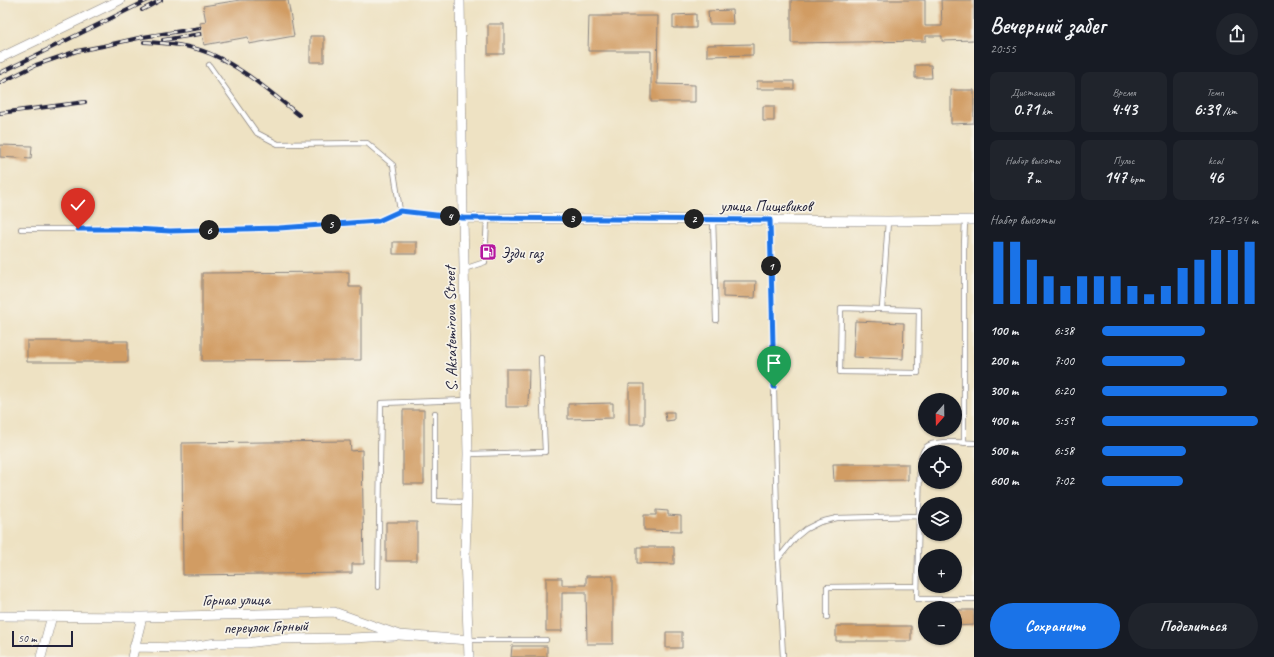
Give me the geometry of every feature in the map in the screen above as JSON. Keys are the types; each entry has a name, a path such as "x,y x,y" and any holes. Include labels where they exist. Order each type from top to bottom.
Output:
{"street":[{"path":"0,58 120,0"},
{"name":"S. Aksatemirova Street","path":"460,0 468,454 465,556 469,657"},
{"name":"улица Пищевиков","path":"463,218 888,221 969,220"},
{"name":"Горная улица","path":"0,616 142,617 334,612 399,635 469,640"},
{"path":"41,657 52,616"},
{"path":"132,657 142,617"},
{"name":"переулок Горный","path":"134,647 184,648 216,643 246,643 280,640 399,635"}],"lane":[{"path":"209,65 257,133 278,144 367,143 393,165 400,211"},
{"path":"21,229 135,229 170,231 279,228 378,221 400,211 463,218"},
{"path":"464,269 485,262 487,218"},
{"path":"713,220 716,320"},
{"path":"770,220 778,559 783,657"},
{"path":"964,443 964,248 969,220"},
{"path":"882,309 888,221"},
{"path":"841,308 882,309 919,310 918,373 840,372 841,308"},
{"path":"468,454 545,452 541,358"},
{"path":"378,587 381,403 466,400"},
{"path":"435,413 435,501 466,502"},
{"path":"919,497 921,453 927,446 937,442 974,443"},
{"path":"778,559 795,538 806,529 820,522 837,518 918,516"},
{"path":"918,541 917,599 974,599"},
{"path":"827,617 827,587 917,586"},
{"path":"469,640 546,640"}],"building":[{"path":"240,0 288,0 294,36 249,44 248,37 204,45 200,23 206,22 203,6"},
{"path":"791,0 925,0 925,26 942,26 941,0 974,0 974,40 942,41 942,36 926,36 926,41 791,43"},
{"path":"732,10 733,24 709,24 708,11"},
{"path":"696,14 696,28 673,28 673,15"},
{"path":"589,16 658,16 657,84 695,85 695,102 651,102 651,51 588,51"},
{"path":"488,24 504,24 504,54 488,54"},
{"path":"310,36 324,36 324,62 310,62"},
{"path":"753,44 753,55 707,56 707,45"},
{"path":"915,65 931,65 932,78 915,78"},
{"path":"757,81 794,81 794,89 757,89"},
{"path":"951,90 974,90 974,123 951,124"},
{"path":"763,106 774,106 774,121 763,121"},
{"path":"0,145 32,146 31,159 0,157"},
{"path":"393,242 417,242 417,254 393,254"},
{"path":"349,272 349,287 361,287 361,360 202,361 202,273"},
{"path":"723,281 756,281 755,298 723,297"},
{"path":"855,321 904,323 903,359 853,357"},
{"path":"27,341 128,341 128,362 27,362"},
{"path":"506,369 529,369 528,407 506,407"},
{"path":"629,384 644,384 644,424 629,424"},
{"path":"613,403 613,418 568,419 568,404"},
{"path":"403,410 424,410 424,484 403,484"},
{"path":"665,412 674,412 674,420 666,421"},
{"path":"350,441 351,451 362,450 364,564 352,564 352,573 183,575 182,443"},
{"path":"833,464 908,464 908,480 834,481"},
{"path":"656,510 668,511 668,515 681,516 681,531 644,530 644,515 656,515"},
{"path":"386,522 417,522 417,561 386,561"},
{"path":"637,547 674,547 674,564 637,563"},
{"path":"586,576 613,576 613,644 587,644 586,592 562,592 562,631 546,631 546,578 562,578 562,585 586,585"},
{"path":"962,610 974,610 974,625 962,626"},
{"path":"836,626 911,626 911,641 836,641"},
{"path":"666,632 682,632 682,648 666,648"},
{"path":"512,646 547,646 547,657 511,657"}],"railway":[{"path":"0,73 148,0"},
{"path":"142,10 161,0"},
{"path":"0,83 36,65 77,51 143,37 200,28"},
{"path":"163,40 200,34"},
{"path":"144,42 195,48 211,54 246,74 299,115"},
{"path":"0,113 85,102"}],"place":[{"name":"Эзди газ","path":"488,252"}],"route":[{"path":"78,229 135,229 170,231 279,228 378,221 400,211 463,218 770,220 774,387"}]}
